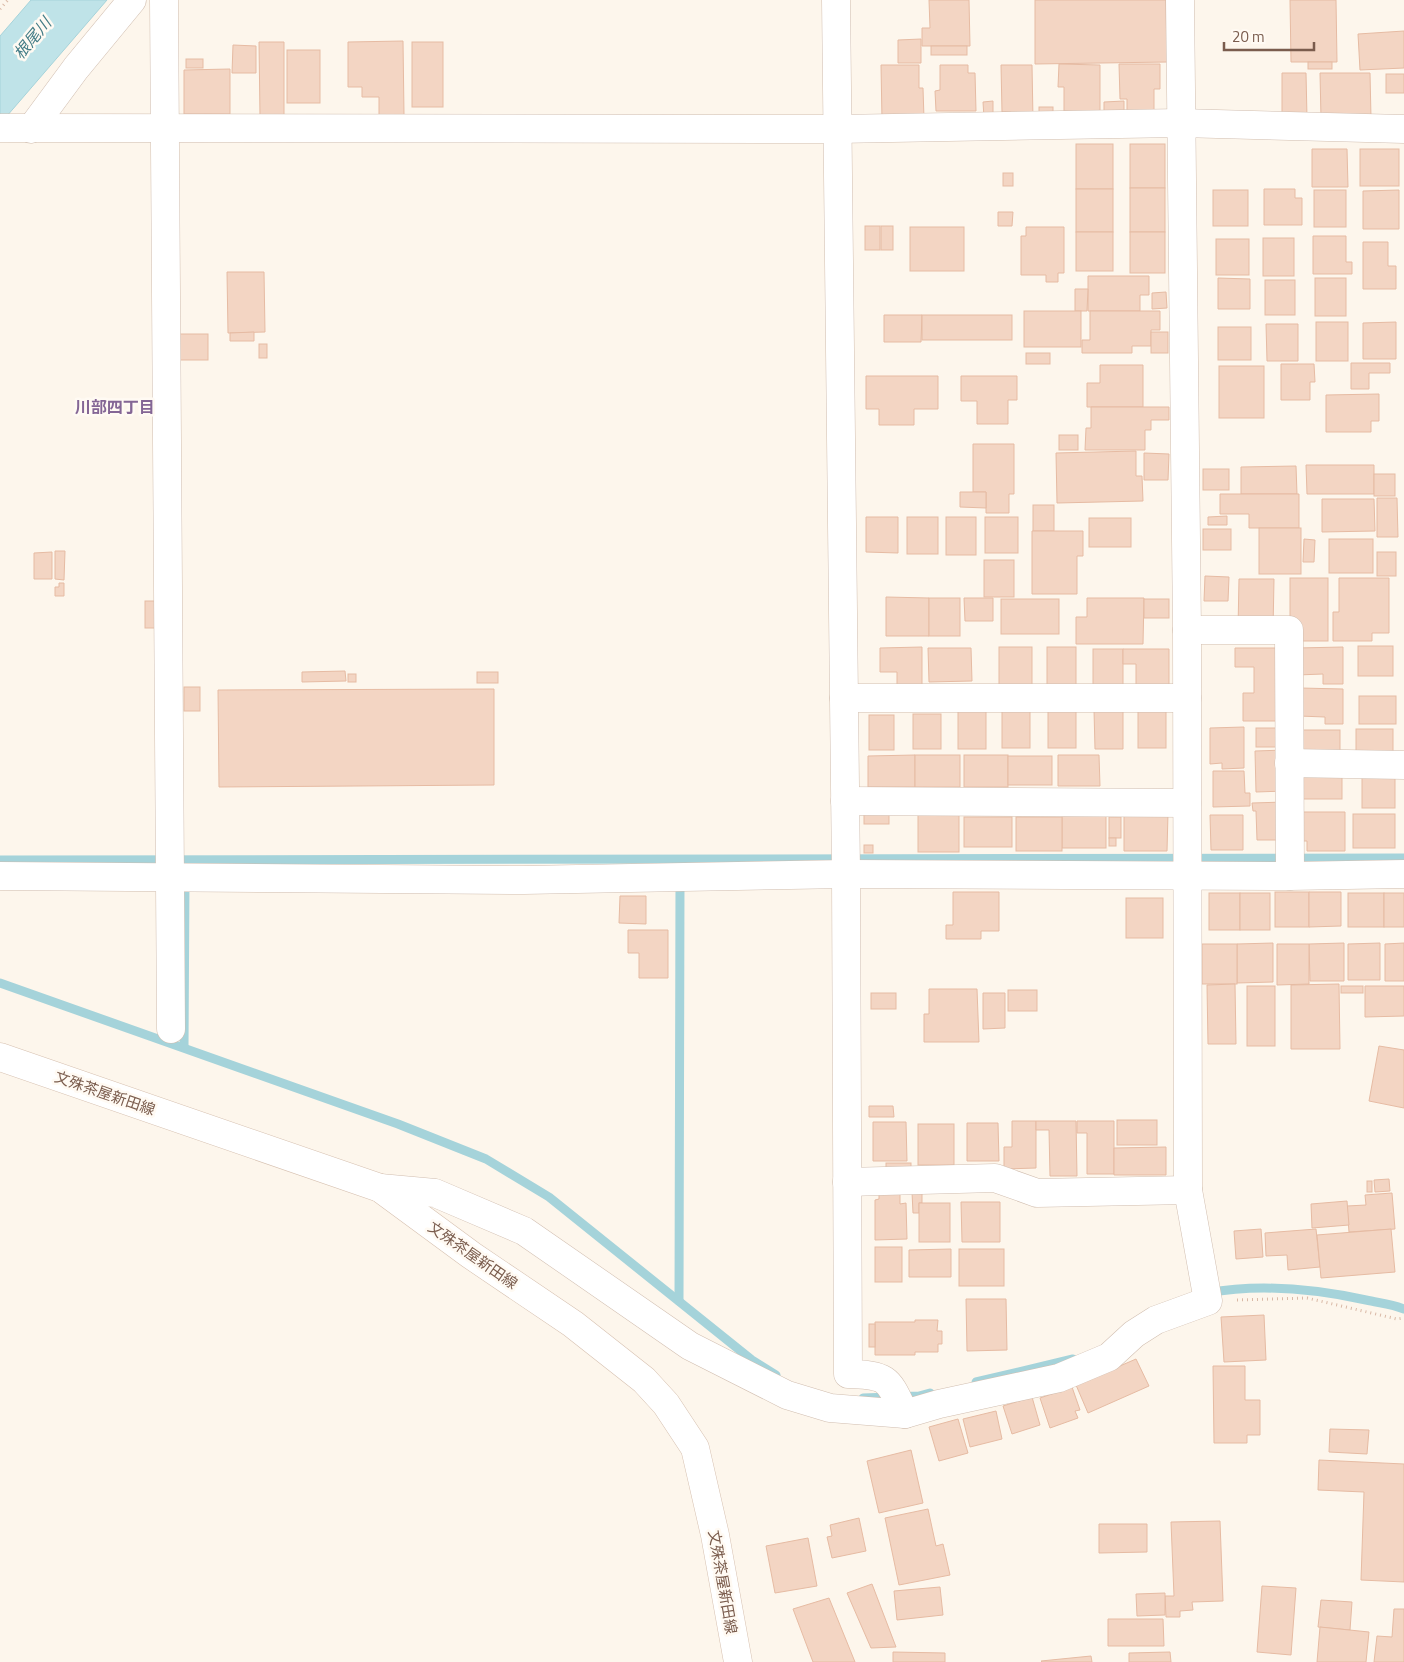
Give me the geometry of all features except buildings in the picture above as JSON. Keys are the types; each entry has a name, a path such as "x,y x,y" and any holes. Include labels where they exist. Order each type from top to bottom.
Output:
{"street":[{"path":"15,129 76,68 132,0"},
{"path":"164,0 171,1029"},
{"path":"836,0 846,874 848,1374 873,1375 891,1384 905,1414"},
{"path":"380,1188 435,1193 524,1231 690,1346 787,1395 830,1408 905,1414 939,1404 1058,1378 1109,1357 1134,1334 1156,1320 1208,1301 1188,1190 1187,630 1180,0"},
{"path":"15,129 837,129 1180,122 1404,129"},
{"path":"1187,630 1289,630 1290,876"},
{"path":"844,698 1187,698"},
{"path":"1289,763 1404,765"},
{"path":"845,801 1187,803"},
{"path":"0,876 524,880 846,874 1290,876 1404,874"},
{"name":"文殊茶屋新田線","path":"0,1057 380,1188 472,1255 573,1324 644,1380 666,1404 695,1448 715,1535 738,1662"},
{"path":"847,1182 995,1178 1038,1193 1188,1190"}],"path":[{"path":"0,9 8,0"},
{"path":"1208,1301 1308,1298 1397,1319 1404,1318"}],"water":[{"name":"根尾川","path":"31,0 107,0 0,124 0,36"}],"waterway":[{"path":"0,860 1404,858"},
{"path":"184,1047 185,880"},
{"path":"679,1301 680,881"},
{"path":"0,983 398,1124 486,1159 549,1197 752,1360 776,1375"},
{"path":"1208,1293 1248,1288 1308,1290 1347,1296 1404,1309"},
{"path":"976,1382 1073,1359"},
{"path":"863,1398 919,1396 930,1393"}],"district":[{"name":"川部四丁目","path":"115,407"}]}
